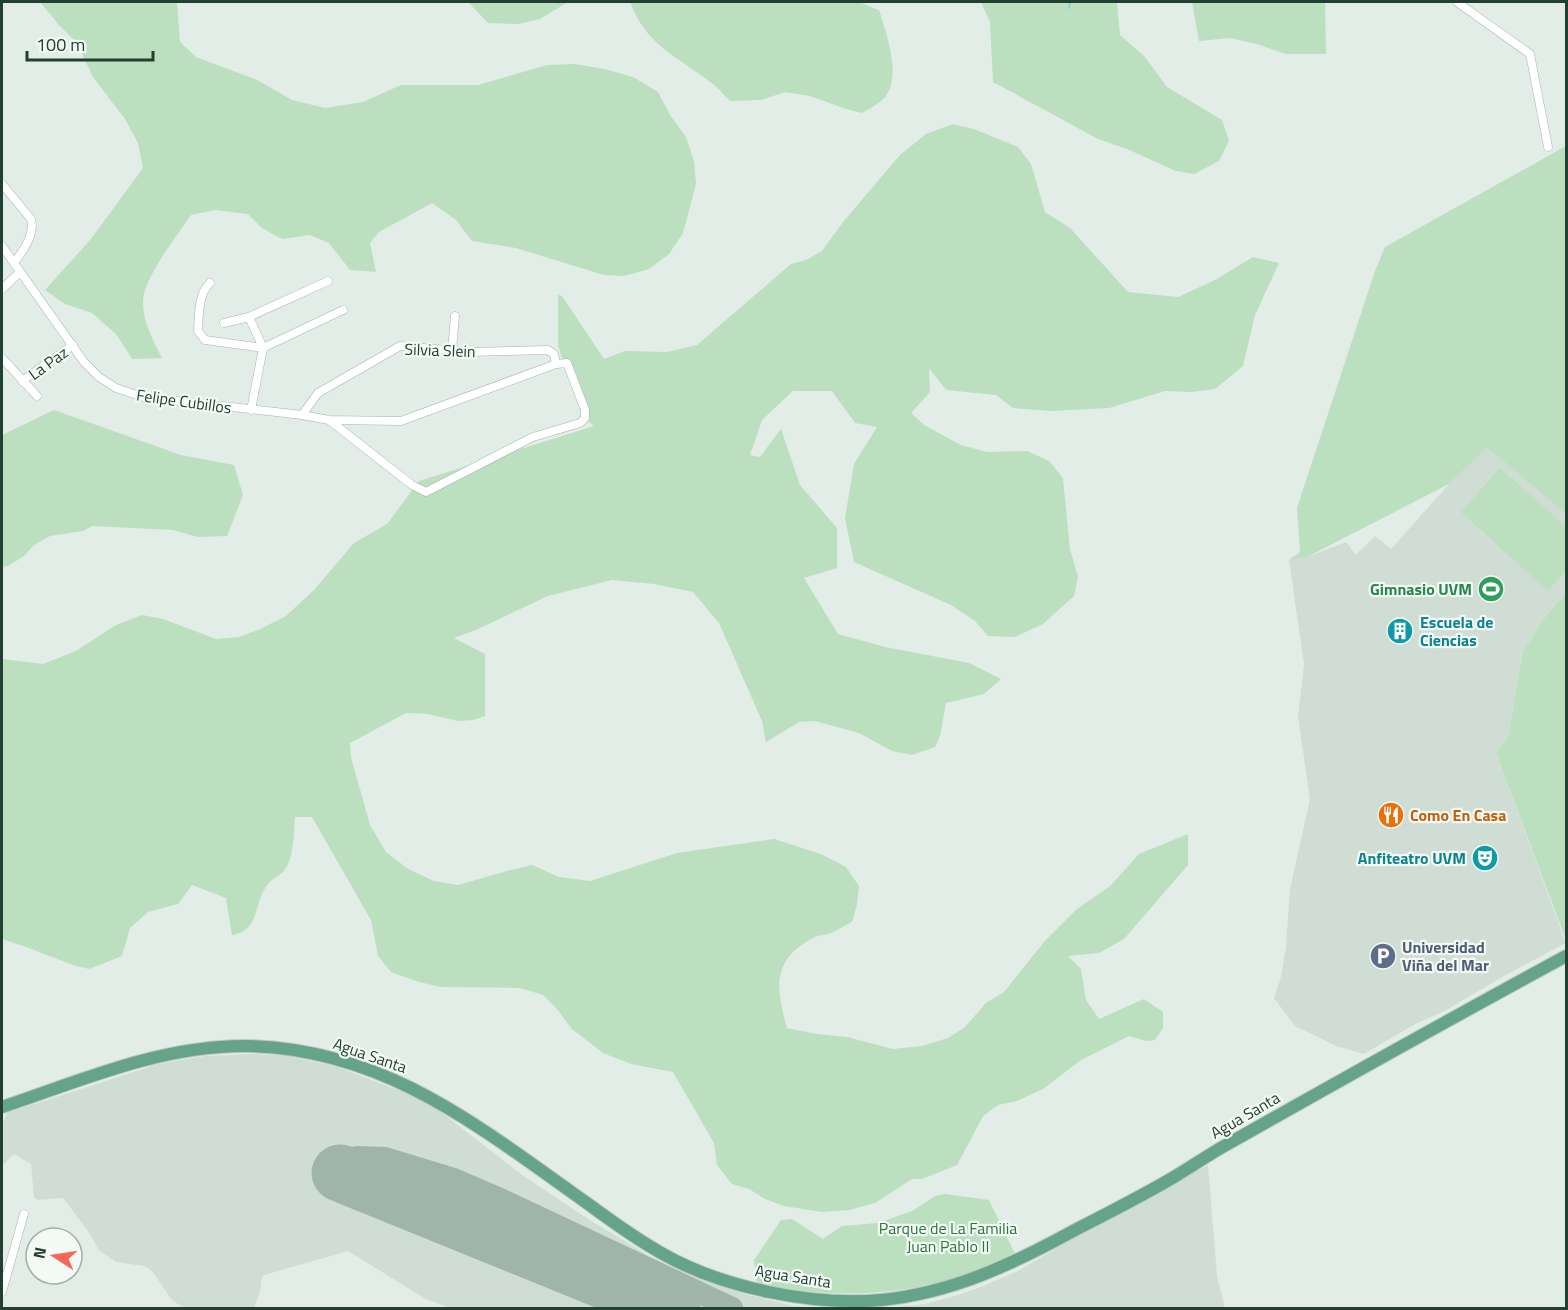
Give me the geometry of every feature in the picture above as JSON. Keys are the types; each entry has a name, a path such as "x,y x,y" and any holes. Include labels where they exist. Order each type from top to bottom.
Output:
{"main road":[{"name":"Agua Santa","path":"2,1107 110,1070 175,1053 242,1046 280,1048 318,1054 377,1071 433,1099 627,1232 666,1256 724,1279 782,1294 832,1300 881,1299 920,1294 958,1284 991,1273 1019,1260 1174,1177 1362,1067 1566,956"}],"street":[{"path":"1457,2 1530,54 1548,147"},
{"path":"2,184 31,219 32,224 25,249 14,263"},
{"name":"Felipe Cubillos","path":"2,246 91,370 107,383 125,392 144,397 329,420 401,421 556,364"},
{"path":"2,289 20,272"},
{"path":"224,323 249,316 328,281"},
{"path":"210,283 204,289 200,308 198,331 205,340 262,348 343,310"},
{"path":"249,316 262,348 251,410"},
{"path":"452,350 455,316"},
{"name":"La Paz","path":"22,381 73,345"},
{"name":"Silvia Slein","path":"302,415 318,393 400,346 452,350 548,350 554,354 556,364"},
{"name":"La Paz","path":"2,358 37,396"},
{"path":"329,420 412,485 426,492 532,437 580,423 585,418 585,410 567,363 556,364"},
{"path":"2,1292 24,1214"}],"shaded area":[{"path":"1487,446 1566,514 1566,593 1546,616 1523,651 1508,737 1496,753 1566,943 1364,1054 1336,1046 1295,1026 1274,998 1281,977 1286,947 1290,889 1310,799 1298,717 1304,664 1289,560 1307,557 1346,542 1356,555 1375,536 1391,549 1449,484"},
{"path":"255,1054 288,1056 338,1067 403,1092 433,1106 525,1177 648,1255 693,1276 745,1294 793,1306 824,1308 450,1308 426,1299 348,1251 264,1275 254,1308 184,1308 172,1300 152,1271 144,1266 116,1262 99,1250 63,1198 38,1200 34,1198 31,1164 14,1154 2,1166 2,1121 7,1113 158,1064 205,1056"},
{"path":"1208,1165 1217,1276 1225,1308 886,1308 924,1304 951,1297 1016,1272"}],"green space":[{"path":"40,2 177,2 180,42 196,57 257,80 292,100 325,108 363,102 401,85 478,85 547,65 575,64 633,77 658,92 670,115 686,137 694,161 696,184 683,233 669,254 649,269 624,276 604,275 516,248 472,241 456,220 432,203 379,232 370,243 376,272 350,270 329,243 310,235 282,239 262,228 248,214 215,210 191,215 162,256 149,280 143,300 146,323 162,358 132,359 116,334 92,313 65,304 45,290 91,239 143,168 138,143 125,119 93,77 77,43"},
{"path":"468,2 568,2 540,19 518,24 488,23"},
{"path":"630,2 859,2 879,10 891,56 892,81 888,92 880,102 862,113 810,96 785,92 761,100 730,101 712,83 653,39 644,29"},
{"path":"981,2 1117,2 1120,35 1145,57 1167,87 1222,120 1229,141 1219,161 1194,174 1176,171 1098,139 993,82 990,22"},
{"path":"1192,2 1325,2 1326,54 1286,54 1230,38 1199,41"},
{"path":"953,124 974,129 1018,147 1031,164 1045,212 1070,228 1128,292 1178,297 1215,280 1253,257 1279,263 1255,315 1243,366 1215,389 1192,392 1165,391 1109,408 1051,411 1013,408 996,395 946,390 929,368 930,392 911,413 924,425 961,445 987,452 1027,451 1049,461 1063,478 1070,549 1078,577 1074,596 1043,624 1015,637 988,636 975,621 951,605 854,562 845,518 854,464 877,427 855,423 832,391 793,391 762,420 750,455 760,457 781,429 800,485 837,528 837,568 804,578 838,634 885,647 969,663 1001,679 984,694 946,703 940,736 935,747 912,755 892,751 859,733 815,721 799,722 766,742 762,721 719,623 693,592 654,584 612,580 548,596 454,638 485,654 485,716 458,721 428,714 406,713 350,743 351,757 370,825 386,852 408,869 434,881 458,885 532,865 559,877 590,881 677,853 774,839 821,854 846,867 859,886 852,922 831,933 813,938 790,956 783,966 780,977 779,988 783,1014 787,1028 847,1037 893,1049 922,1046 948,1038 965,1027 986,1003 1004,992 1044,942 1077,909 1110,886 1139,854 1188,834 1188,865 1124,939 1099,953 1068,956 1081,969 1086,1000 1099,1019 1144,999 1163,1012 1163,1028 1155,1040 1146,1041 1129,1036 1081,1060 1043,1089 1017,1101 998,1105 983,1116 957,1165 922,1179 912,1179 875,1203 849,1210 822,1212 784,1206 765,1199 749,1189 732,1184 717,1165 714,1143 673,1072 631,1064 603,1053 572,1029 543,995 520,988 441,987 391,972 378,956 371,920 312,817 295,817 289,863 263,891 252,921 241,932 232,935 226,898 192,885 178,904 148,912 130,928 122,956 89,969 2,939 2,659 43,664 76,651 114,626 142,615 163,619 216,639 239,637 286,616 314,590 354,543 387,524 419,481 594,426 582,416 558,346 558,295 562,296 604,359 625,351 667,352 697,345 791,264 806,260 822,251 843,222 900,155 926,134"},
{"path":"1566,146 1566,514 1487,447 1449,484 1307,557 1289,560 1300,552 1297,508 1375,271 1385,247"},
{"path":"54,410 181,455 234,465 243,495 227,536 198,537 173,530 92,526 83,531 50,536 34,545 24,556 2,567 2,435"},
{"path":"1500,468 1566,527 1566,570 1548,591 1461,512"},
{"path":"1566,593 1566,940 1496,753 1508,737 1523,651 1546,616"},
{"name":"Parque de La Familia Juan Pablo II","path":"945,1194 989,1200 1015,1254 963,1276 938,1283 886,1291 834,1293 782,1288 757,1282 754,1260 781,1220 792,1219 823,1239 842,1226 878,1223 912,1211 935,1196"}],"waterway":[{"path":"1069,8 1070,2"}],"taxiway":[{"path":"340,1173 357,1157 385,1158 454,1179 732,1308"}],"runway":[{"path":"340,1173 672,1308"}],"place":[{"name":"Gimnasio UVM","path":"1491,589"},
{"name":"Escuela de Ciencias","path":"1400,631"},
{"name":"Como En Casa","path":"1391,815"},
{"name":"Anfiteatro UVM","path":"1485,858"},
{"name":"Universidad Viña del Mar","path":"1383,956"}]}
